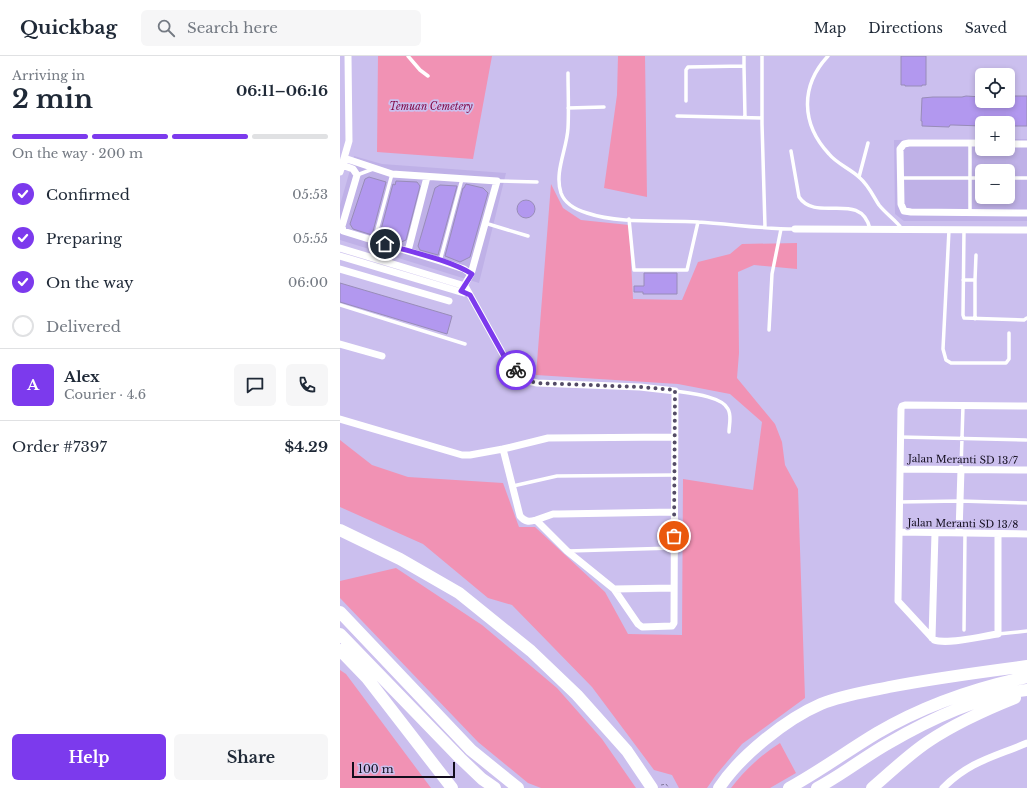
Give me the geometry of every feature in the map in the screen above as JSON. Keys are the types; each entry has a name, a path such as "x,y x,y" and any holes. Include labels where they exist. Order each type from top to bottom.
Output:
{"highway":[{"path":"340,530 400,559 459,593 531,651 577,695 626,751 652,788"},
{"path":"340,612 471,750 518,788"},
{"path":"340,634 460,758 482,779 495,788"},
{"path":"340,650 367,678 452,788"},
{"path":"719,788 725,779 758,744 794,719 820,705 846,696 911,683 1027,666"},
{"path":"789,788 813,775 877,733 907,718 966,692 995,683 1027,676"},
{"path":"817,788 914,729 973,703 995,696 1027,690"},
{"path":"872,788 898,765 934,738 957,724 990,708 1027,694"}],"street":[{"path":"348,56 349,141 341,169 353,169 357,176 341,228 345,232 440,261 464,269 472,274"},
{"path":"975,143 904,144 900,149 901,204 904,211 1027,213"},
{"path":"1015,144 1027,144"},
{"path":"344,158 392,174 497,181 472,274 463,288"},
{"path":"408,251 427,177"},
{"path":"795,229 1027,230"},
{"path":"340,248 463,288 470,295 504,356 520,376 528,381 537,383 640,387 675,390 673,624 670,626 642,626 638,624 614,589 567,551 536,520"},
{"path":"340,256 463,288"},
{"path":"340,269 449,301"},
{"path":"340,344 382,356"},
{"path":"998,534 998,634 942,642 932,638 898,600 900,436 902,406 1027,406"},
{"path":"340,419 462,456 503,449 548,438 675,437"},
{"path":"503,449 520,516 523,520 529,522 553,514 674,512"},
{"name":"Jalan Meranti SD 13/7","path":"900,469 1027,470"},
{"path":"961,469 960,501 962,533"},
{"name":"Jalan Meranti SD 13/8","path":"899,532 1027,534"},
{"path":"932,638 935,533"},
{"path":"614,589 674,588"},
{"path":"943,788 973,764 1027,743"}],"lane":[{"path":"408,56 420,70 428,76"},
{"path":"744,56 745,118"},
{"path":"762,56 764,228"},
{"path":"828,56 820,64 809,86 807,110 810,123 819,141 829,155 859,177 868,186 879,205 903,230"},
{"path":"686,101 686,70 688,67 744,66"},
{"path":"568,73 568,128 560,169 560,183 562,194 567,202 577,210 588,214 629,220 698,222 764,228 795,229"},
{"path":"568,108 604,107"},
{"path":"677,116 762,118"},
{"path":"859,177 868,143"},
{"path":"970,143 970,212"},
{"path":"792,151 799,197 802,202 815,207 852,209 860,211 869,223 871,230"},
{"path":"357,176 375,168"},
{"path":"374,241 392,174"},
{"path":"901,178 975,178"},
{"path":"1015,178 1027,178"},
{"path":"440,261 462,179"},
{"path":"497,181 537,182"},
{"path":"629,220 634,270 687,270 698,222"},
{"path":"485,223 528,236"},
{"path":"769,330 772,274 781,229"},
{"path":"948,230 943,349 946,360 951,363 1006,364 1009,358 1009,333"},
{"path":"964,230 964,318 1024,320 1027,318"},
{"path":"975,319 976,255"},
{"path":"963,280 975,280"},
{"path":"340,305 465,344"},
{"path":"675,390 717,400 725,405 730,415 729,432"},
{"path":"961,469 963,406"},
{"path":"900,436 1026,440"},
{"path":"513,486 557,476 674,476"},
{"path":"899,502 960,501 1027,503"},
{"path":"962,533 964,630"},
{"path":"567,551 674,548"},
{"path":"998,634 1027,631"}],"shaded area":[{"path":"975,139 975,156 1015,156 1015,139 1027,139 1027,221 904,221 895,214 894,140"},
{"path":"354,156 382,164 506,173 479,283 340,240 340,205"}],"green space":[{"name":"Temuan Cemetery","path":"378,56 492,56 473,159 377,152"},
{"path":"618,56 645,56 647,197 604,188 617,95"},
{"path":"551,184 563,208 581,220 629,225 633,299 682,300 698,262 730,254 742,244 797,243 797,269 754,265 738,272 739,353 737,378 775,424 782,442 785,465 798,489 805,698 742,744 707,788 679,788 672,775 654,770 592,687 512,605 488,598 423,544 340,507 340,440 372,465 408,477 503,483 519,527 535,527 605,592 628,634 682,635 683,479 753,490 762,422 730,394 678,384 536,375"},
{"path":"396,568 482,625 557,688 602,739 636,788 541,788 528,783 478,742 340,598 340,581"},
{"path":"340,670 346,674 431,788 340,788"},
{"path":"780,743 796,773 770,788 731,788 754,763"}],"building":[{"path":"901,56 926,56 926,85 901,85"},
{"path":"1015,96 1027,96 1027,126 1015,126 1015,116 975,116 975,126 922,126 922,98 975,97 975,108 1015,108"},
{"path":"369,177 386,182 372,235 353,229 350,224 365,179"},
{"path":"396,181 417,182 420,186 406,240 399,243 379,237 393,184 395,185"},
{"path":"466,184 483,188 488,193 470,257 460,262 445,256 463,188"},
{"path":"440,185 457,186 438,255 420,250 418,246 435,188"},
{"path":"526,200 532,203 535,209 532,215 526,218 520,215 517,209 520,203"},
{"path":"644,273 677,273 677,294 643,294 643,292 634,292 634,286 644,286"},
{"path":"340,283 452,316 447,334 340,302"}],"way so far":[{"path":"516,370 520,376 528,381 537,383 640,387 675,390 674,536"}],"route":[{"path":"385,244 464,269 472,274 461,291 470,295 504,356 516,370"}]}
